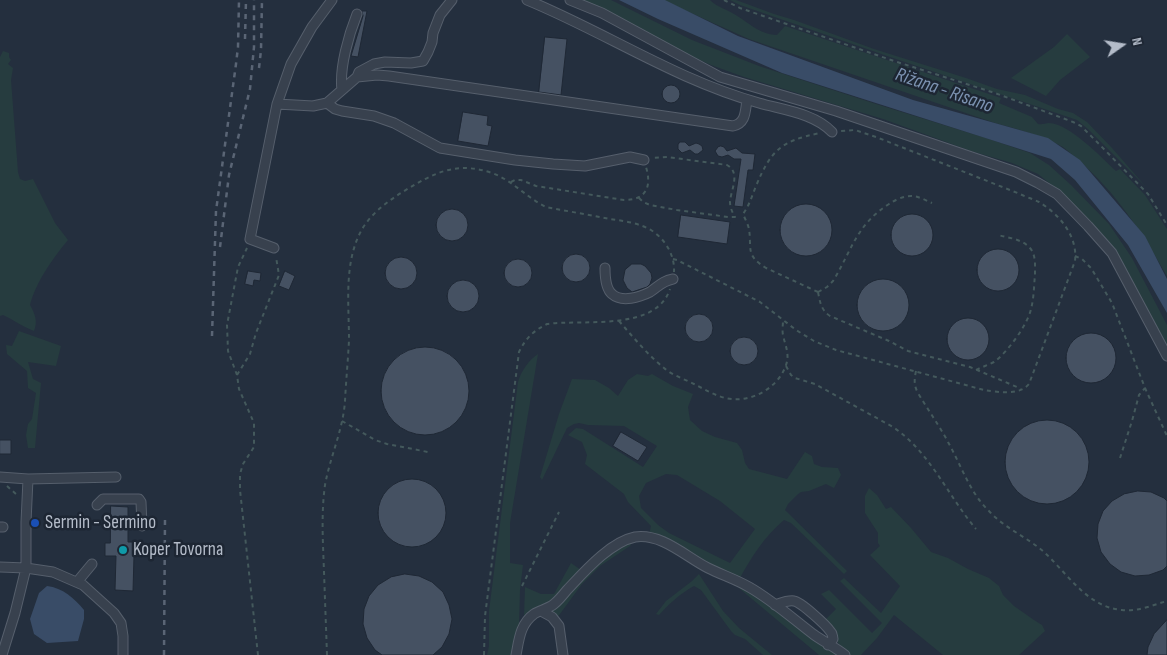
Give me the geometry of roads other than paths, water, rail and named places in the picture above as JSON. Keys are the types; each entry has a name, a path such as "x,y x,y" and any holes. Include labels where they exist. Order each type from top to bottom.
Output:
{"street":[{"path":"274,248 250,239 277,104 291,64 312,26 332,0"},
{"path":"357,77 360,72 374,64 385,62 411,64 423,61 432,42 432,33 440,16 452,0"},
{"path":"526,0 561,14 676,72 747,100 796,113 821,123 828,132"},
{"path":"570,0 602,13 720,77 836,111 1007,169 1057,194 1112,253 1167,356"},
{"path":"344,85 342,71 352,26 357,14"},
{"path":"277,104 313,106 327,102 344,85 357,77 377,75 733,126 739,125 742,122 747,100"},
{"path":"327,102 342,112 374,116 394,123 440,148 515,160 585,166 630,157 644,160"},
{"path":"605,268 608,286 612,294 620,297 642,296 666,280 673,279"},
{"path":"0,476 28,479 116,477"},
{"path":"2,655 26,568 28,479"},
{"path":"97,505 103,499 138,499 142,502 142,526"},
{"path":"516,655 523,627 533,614 554,605 606,553 617,545 636,537 654,539 665,543 708,568 748,587 828,645 845,655"},
{"path":"77,582 92,564"},
{"path":"0,567 53,572 83,585 114,613 121,623 123,655"},
{"path":"775,605 795,601 804,606 832,633 833,638 828,645"},
{"path":"541,611 552,617 559,626 563,655"}],"water":[{"path":"619,0 665,0 738,36 913,100 1048,138 1080,160 1145,236 1167,279 1167,313 1128,245 1075,180 1051,159 782,73"},
{"path":"47,586 68,594 84,610 84,619 78,641 47,643 34,634 30,619 39,593"}],"railway":[{"path":"212,336 216,211 238,47 239,0"},
{"path":"245,39 246,0"},
{"path":"220,247 229,175 250,89 254,47 254,0"},
{"path":"259,68 262,0"},
{"path":"164,655 165,519"}],"place":[{"name":"Sermin - Sermino","path":"35,523"},
{"name":"Koper Tovorna","path":"123,550"}],"water label":[{"name":"Rižana - Risano","path":"944,91"}]}
